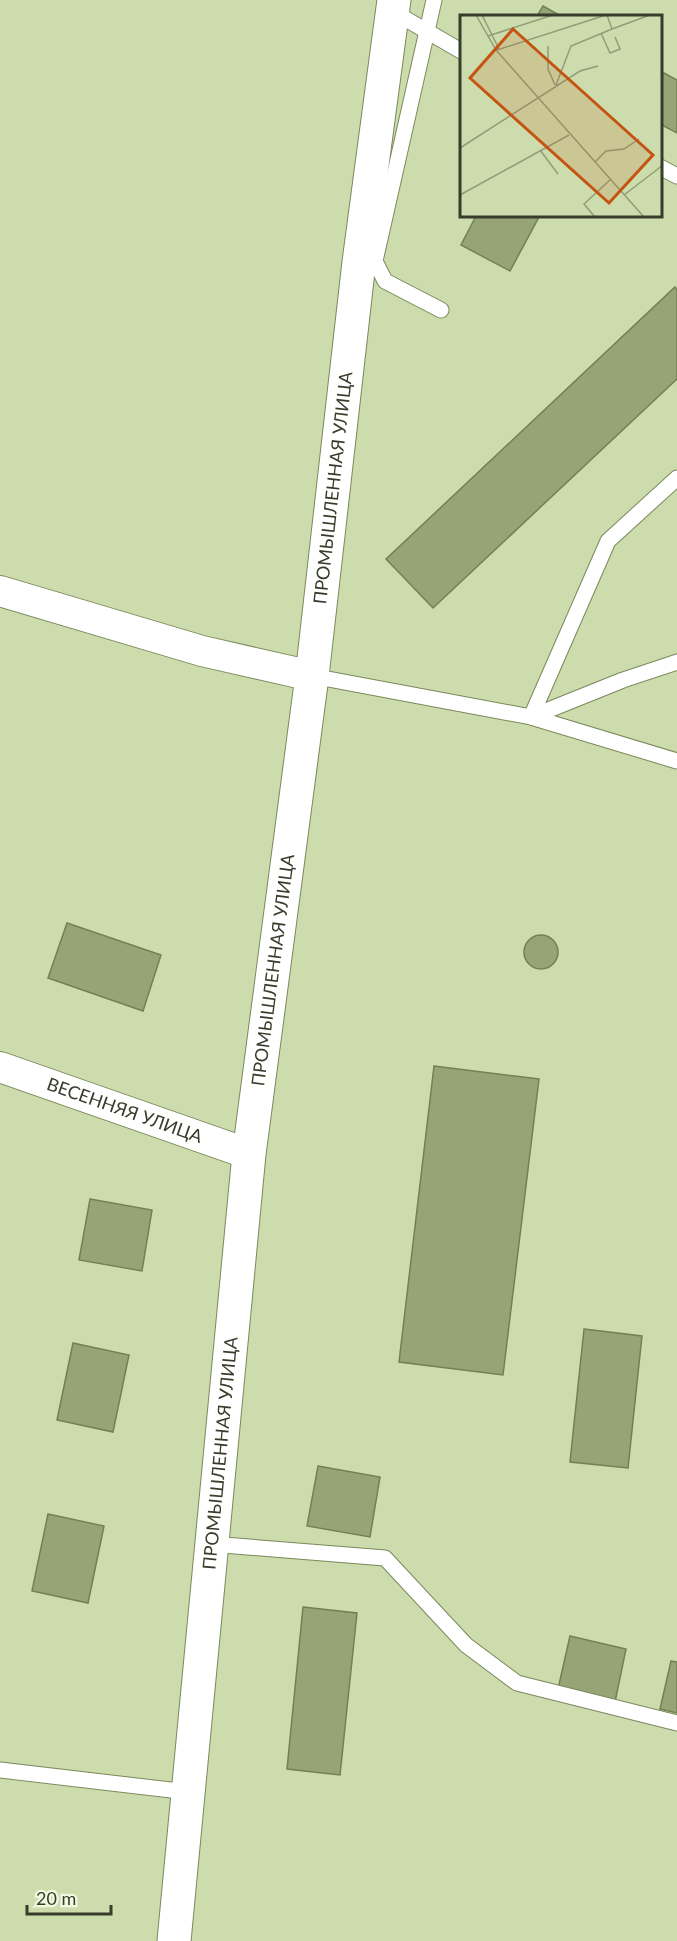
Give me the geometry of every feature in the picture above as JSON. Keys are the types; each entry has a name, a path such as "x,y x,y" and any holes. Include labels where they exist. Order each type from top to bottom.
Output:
{"main road":[{"name":"ПРОМЫШЛЕННАЯ УЛИЦА","path":"174,1941 249,1154 367,262 393,6"}],"street":[{"path":"0,591 202,651 312,676"},
{"name":"ВЕСЕННЯЯ УЛИЦА","path":"0,1067 249,1154"}],"lane":[{"path":"434,0 367,262 385,281 441,310"},
{"path":"393,6 426,31 460,50"},
{"path":"662,168 677,177"},
{"path":"531,717 608,541 677,478"},
{"path":"531,717 623,680 677,662"},
{"path":"312,676 531,717 677,761"},
{"path":"211,1544 385,1558 466,1645 517,1683 677,1723"},
{"path":"0,1770 188,1792"}],"building":[{"path":"543,6 559,15 538,15"},
{"path":"664,73 677,80 677,133 662,125 662,76"},
{"path":"475,218 538,218 510,271 461,245"},
{"path":"675,287 677,290 677,379 433,608 386,559"},
{"path":"67,923 161,955 143,1011 48,978"},
{"path":"541,935 553,940 558,952 553,964 541,969 529,964 524,952 529,940"},
{"path":"434,1066 539,1079 503,1375 399,1362"},
{"path":"90,1199 152,1210 142,1271 79,1260"},
{"path":"584,1329 642,1336 628,1468 570,1462"},
{"path":"73,1343 129,1355 113,1432 57,1420"},
{"path":"318,1466 380,1477 370,1537 307,1526"},
{"path":"48,1514 104,1526 88,1603 32,1591"},
{"path":"303,1607 357,1613 340,1775 287,1769"},
{"path":"570,1636 626,1649 615,1702 558,1689"},
{"path":"671,1661 677,1662 677,1713 660,1709"}]}
